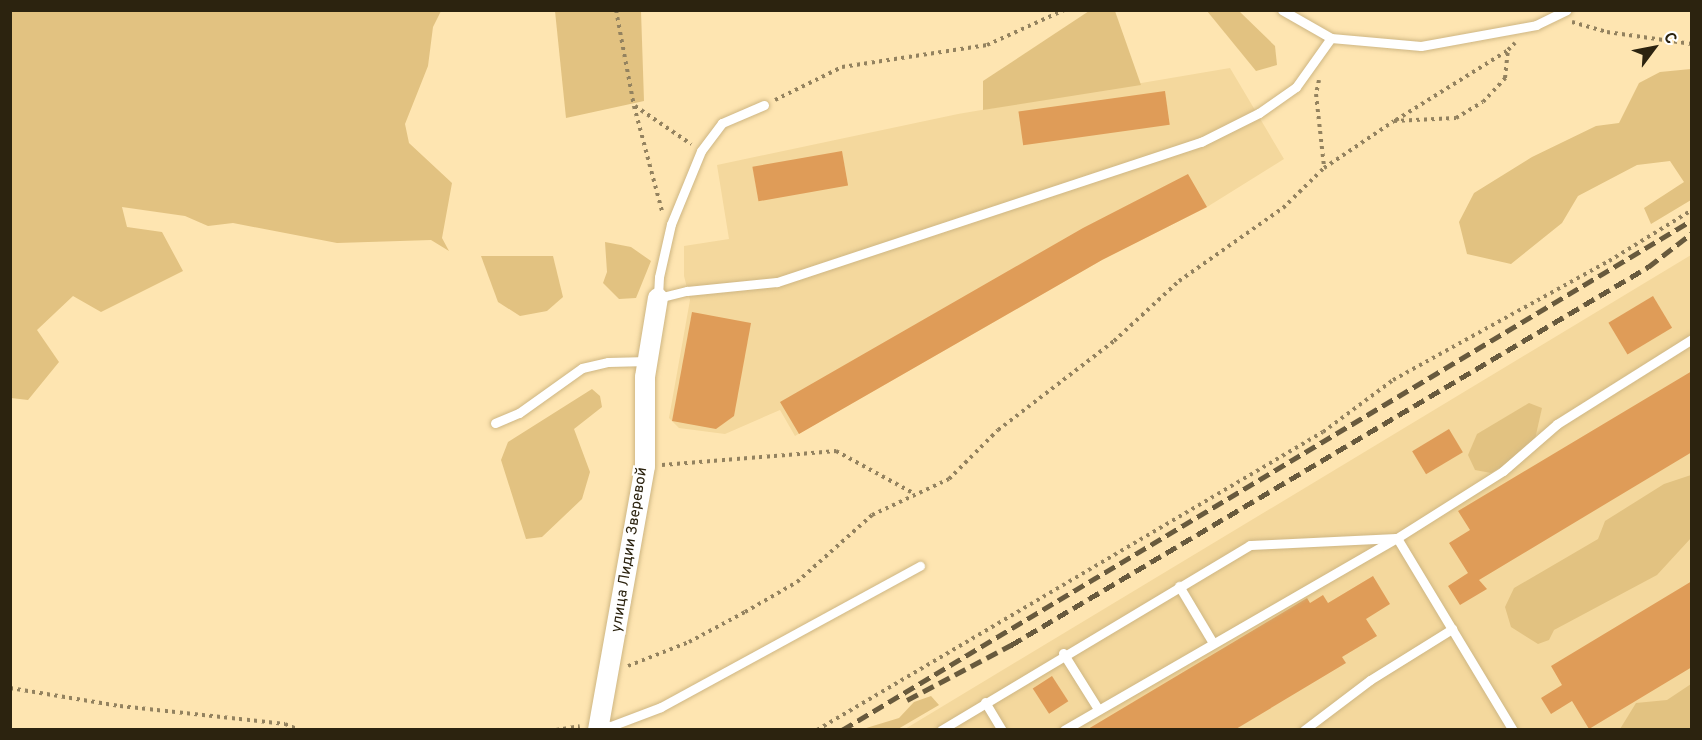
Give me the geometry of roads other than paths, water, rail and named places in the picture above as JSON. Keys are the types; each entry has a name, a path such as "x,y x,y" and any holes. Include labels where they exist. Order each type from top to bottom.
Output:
{"street":[{"name":"улица Лидии Зверевой","path":"599,727 645,466 648,361 658,298"}],"lane":[{"path":"1282,10 1331,38 1421,46 1536,25 1564,12"},
{"path":"764,105 722,123 701,151 671,224 658,298 687,291 777,282 1201,142 1258,113 1296,87 1331,38"},
{"path":"1064,729 1397,538 1503,471 1557,424 1692,339"},
{"path":"495,423 519,413 582,368 608,362 648,361"},
{"path":"941,729 1063,653 1250,545 1397,538"},
{"path":"1397,538 1513,729"},
{"path":"599,727 622,723 661,707 920,566"},
{"path":"1179,586 1213,643"},
{"path":"1304,729 1370,680 1452,629"},
{"path":"1063,653 1098,709"},
{"path":"985,702 1002,729"}],"railway":[{"path":"842,730 1692,220"},
{"path":"907,700 1011,645 1648,267 1692,233"}]}
